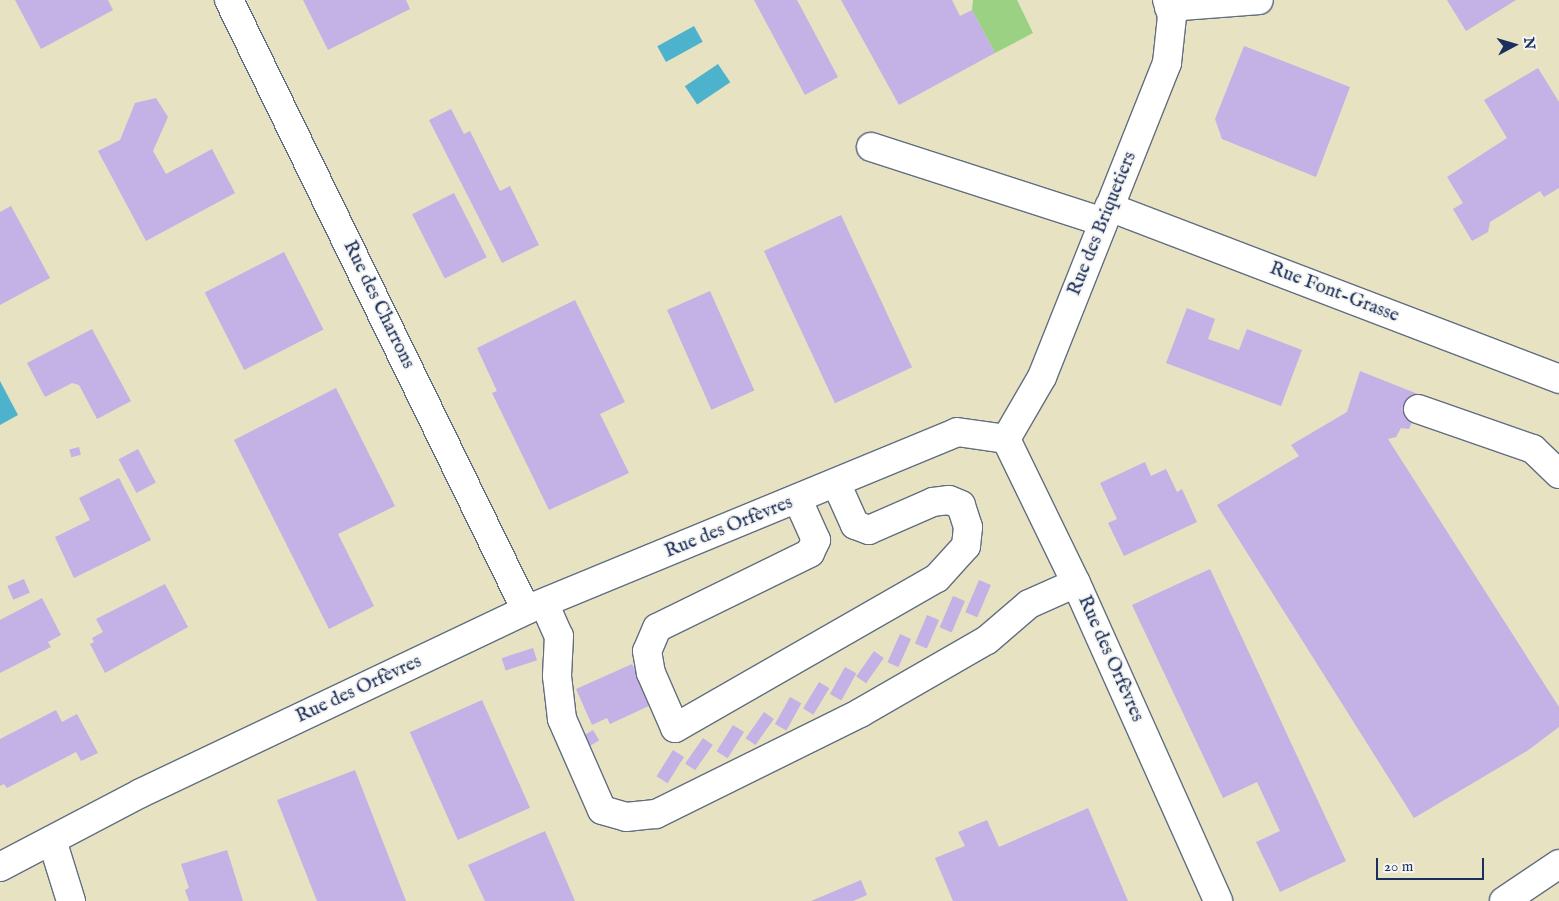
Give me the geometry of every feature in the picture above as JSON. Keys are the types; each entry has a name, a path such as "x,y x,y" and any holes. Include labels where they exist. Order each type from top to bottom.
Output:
{"street":[{"name":"Rue des Charrons","path":"230,0 535,607 559,636 557,676 562,719 602,810 626,817 656,814 860,713 987,640 1029,604 1076,583"},
{"path":"1168,4 1259,0"},
{"name":"Rue des Briquetiers","path":"1006,439 1042,377 1166,62 1172,16 1168,4"},
{"name":"Rue Font-Grasse","path":"871,147 1106,215 1559,379"},
{"path":"1418,409 1533,449 1559,474"},
{"name":"Rue des Orfèvres","path":"0,867 141,793 535,607 798,500 836,482 957,432 1006,439 1076,583 1218,901"},
{"path":"798,500 816,540 810,553 657,628 647,651 651,673 675,728 937,578 966,546 968,526 961,505 949,500 933,502 869,530 855,525 836,482"},
{"path":"52,840 72,901"},
{"path":"1504,901 1559,864"}],"green space":[{"path":"973,0 1017,0 1033,33 995,53 972,10"}],"water":[{"path":"694,26 703,42 666,62 657,46"},
{"path":"718,64 730,82 697,105 685,86"},
{"path":"0,381 18,415 0,425"}],"building":[{"path":"15,0 108,0 113,10 41,49"},
{"path":"303,0 406,0 410,9 328,50"},
{"path":"754,0 797,0 838,77 805,95"},
{"path":"841,0 952,0 960,16 972,10 995,53 899,105"},
{"path":"1447,0 1516,0 1466,31"},
{"path":"1244,46 1350,87 1316,177 1222,139 1215,119"},
{"path":"1538,68 1559,102 1559,188 1544,197 1540,191 1490,222 1488,232 1472,241 1453,209 1463,203 1447,177 1507,138 1484,100"},
{"path":"156,98 168,117 153,151 166,174 212,149 235,193 146,241 98,151 120,140 135,103"},
{"path":"451,109 464,134 470,131 500,191 510,186 539,245 502,263 429,120"},
{"path":"454,193 487,257 445,278 412,214"},
{"path":"11,206 50,278 0,305 0,212"},
{"path":"841,215 912,367 835,403 764,251"},
{"path":"284,252 323,330 244,370 205,292"},
{"path":"710,291 754,391 711,410 667,310"},
{"path":"575,300 625,402 600,414 629,473 549,510 492,393 497,391 477,348"},
{"path":"1187,308 1215,319 1208,339 1239,350 1247,329 1302,350 1281,406 1166,363"},
{"path":"92,329 131,401 97,419 79,385 72,383 45,397 27,363"},
{"path":"1360,371 1423,396 1409,429 1401,428 1396,437 1388,439 1559,707 1559,727 1527,751 1414,818 1217,505 1299,456 1291,445 1347,412"},
{"path":"336,388 395,506 338,534 374,606 329,629 234,440"},
{"path":"79,447 81,455 71,457 69,449"},
{"path":"138,449 156,483 136,493 119,459"},
{"path":"1145,462 1151,476 1166,469 1177,492 1182,489 1197,522 1124,556 1108,523 1117,519 1100,483"},
{"path":"119,478 151,540 74,578 55,537 90,520 79,498"},
{"path":"1210,569 1346,861 1280,892 1256,842 1280,831 1257,782 1223,798 1132,605"},
{"path":"24,579 30,593 13,600 7,586"},
{"path":"979,580 991,585 977,617 965,612"},
{"path":"165,584 188,627 105,673 90,644 94,642 92,638 103,632 96,619"},
{"path":"953,596 965,601 952,632 940,627"},
{"path":"42,598 61,635 48,642 51,647 0,673 0,620"},
{"path":"927,615 939,620 927,649 915,644"},
{"path":"900,634 911,639 898,667 887,662"},
{"path":"533,648 537,660 506,671 502,658"},
{"path":"874,651 884,658 866,683 856,676"},
{"path":"632,664 651,705 610,724 607,718 592,725 576,689"},
{"path":"845,667 856,673 841,700 830,694"},
{"path":"819,682 829,688 813,715 803,709"},
{"path":"790,697 801,703 786,730 775,724"},
{"path":"482,700 530,808 458,840 410,732"},
{"path":"56,710 62,722 77,714 98,753 81,761 76,752 7,788 4,784 0,786 0,739"},
{"path":"764,712 774,719 755,745 746,738"},
{"path":"733,725 744,732 728,758 717,751"},
{"path":"593,730 599,740 588,747 582,737"},
{"path":"703,738 713,745 695,770 685,763"},
{"path":"673,750 684,757 668,783 657,776"},
{"path":"355,770 406,901 317,901 277,800"},
{"path":"1088,808 1128,901 953,901 935,858 965,846 958,832 987,820 999,847"},
{"path":"545,831 575,901 485,901 468,865"},
{"path":"227,850 243,901 189,901 185,890 189,888 181,864"},
{"path":"861,880 867,895 853,901 811,901"}]}
